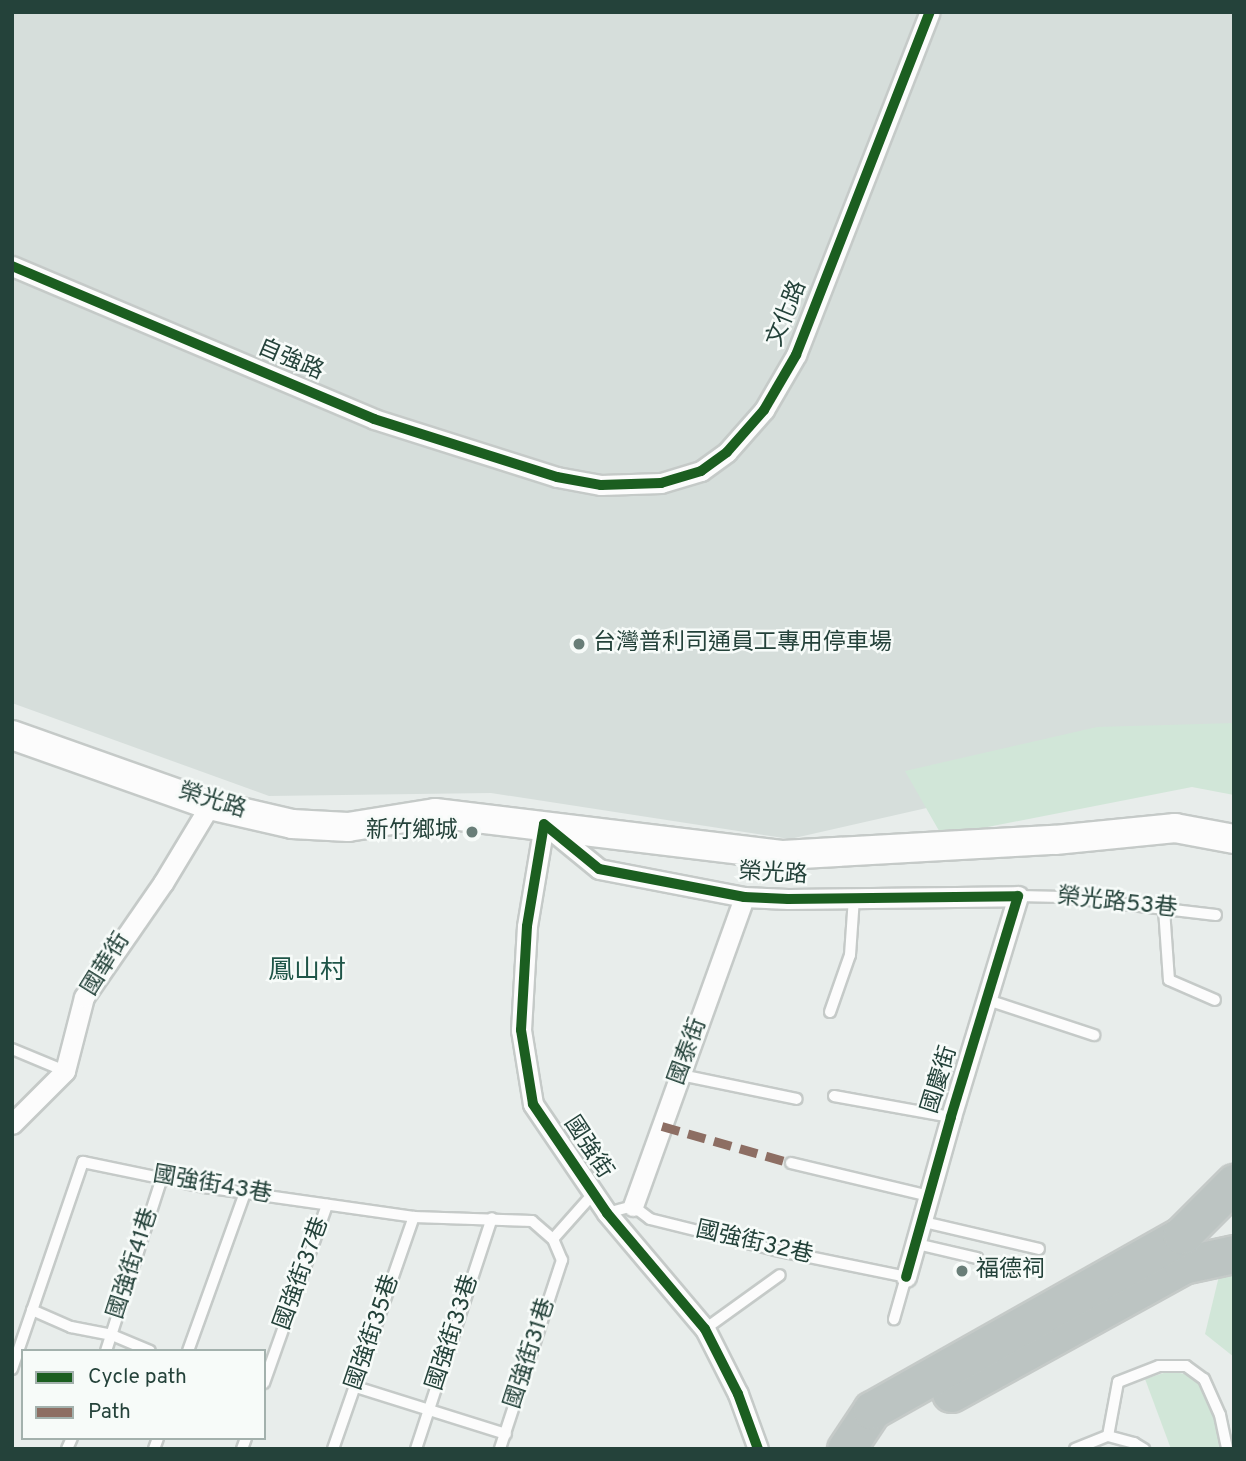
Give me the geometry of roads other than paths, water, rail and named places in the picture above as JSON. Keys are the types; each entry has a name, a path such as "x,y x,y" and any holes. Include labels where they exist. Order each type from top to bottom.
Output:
{"highway":[{"path":"846,1449 872,1410 1182,1235 1234,1183"},
{"path":"866,1449 888,1426 1183,1265 1234,1254"}],"street":[{"name":"文化路","path":"557,478 601,485 661,483 701,471 727,452 764,410 796,355 930,12"},
{"name":"自強路","path":"12,266 374,419 557,478"},
{"name":"榮光路","path":"12,735 210,805 292,824 348,827 435,813 544,824 627,837 783,855 1055,840 1175,828 1234,839"},
{"name":"國華街","path":"12,1124 65,1070 85,997 163,883 210,805"},
{"name":"榮光路","path":"544,824 599,869 744,897 1018,896"},
{"name":"國強街","path":"544,824 527,926 521,1030 533,1104 607,1213 705,1329 738,1394 758,1449"},
{"name":"國慶街","path":"906,1277 1018,896"},
{"name":"國泰街","path":"633,1206 744,897"}],"lane":[{"name":"榮光路53巷","path":"1018,896 1063,897 1216,915"},
{"path":"830,1013 850,956 854,897"},
{"path":"1164,909 1168,980 1215,1000"},
{"path":"988,1000 1094,1035"},
{"path":"12,1049 65,1070"},
{"path":"681,1075 797,1099"},
{"path":"834,1096 951,1117"},
{"name":"國強街43巷","path":"12,1369 83,1162 245,1193 414,1217 532,1221 553,1239"},
{"path":"791,1163 929,1196"},
{"name":"國強街41巷","path":"107,1349 162,1178"},
{"path":"189,1349 245,1193"},
{"path":"553,1239 593,1194"},
{"name":"國強街37巷","path":"266,1377 327,1205"},
{"path":"607,1213 633,1206"},
{"name":"國強街32巷","path":"633,1206 650,1219 775,1250 906,1277"},
{"name":"國強街35巷","path":"333,1449 414,1217"},
{"name":"國強街33巷","path":"416,1449 492,1218"},
{"path":"924,1222 1039,1249"},
{"name":"國強街31巷","path":"500,1449 562,1260 553,1239"},
{"path":"917,1244 977,1258"},
{"path":"705,1329 779,1275"},
{"path":"894,1319 906,1277"},
{"path":"32,1310 71,1327 112,1335 145,1349"},
{"path":"1108,1436 1118,1382 1158,1366 1186,1366 1204,1379 1220,1415 1227,1449"},
{"path":"356,1387 506,1434"},
{"path":"1075,1449 1108,1436 1134,1443 1144,1449"}],"place":[{"name":"台灣普利司通員工專用停車場","path":"579,644"},
{"name":"新竹鄉城","path":"472,832"},
{"name":"福德祠","path":"962,1271"}],"district":[{"name":"鳳山村","path":"307,972"}]}
